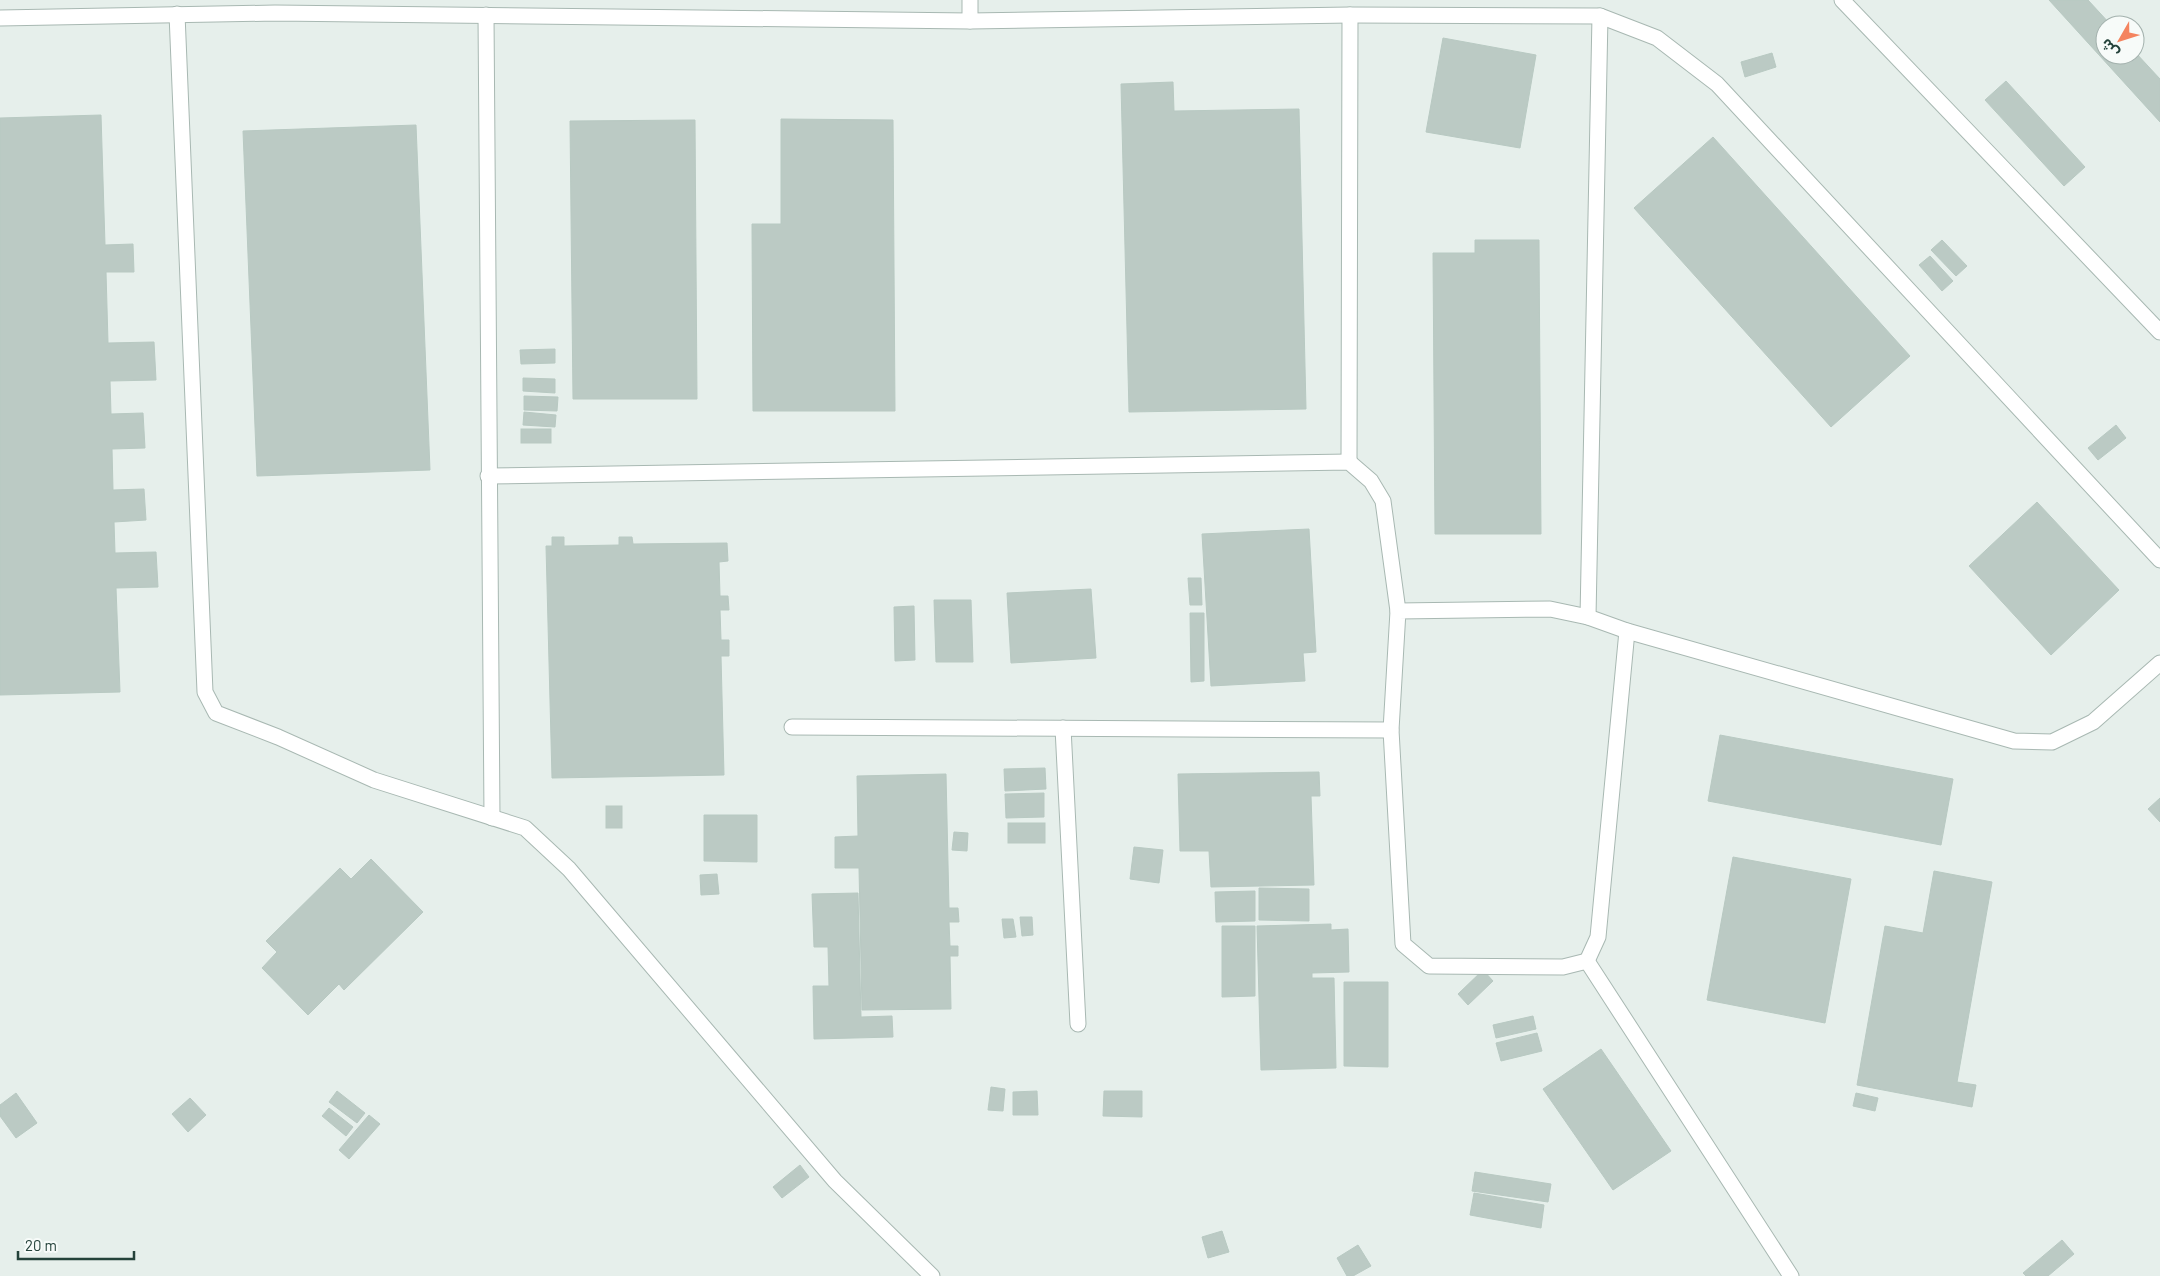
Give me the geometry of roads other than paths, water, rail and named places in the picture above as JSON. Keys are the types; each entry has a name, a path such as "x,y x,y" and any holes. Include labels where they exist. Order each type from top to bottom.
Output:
{"street":[{"path":"970,0 970,21"},
{"path":"1842,0 2160,332"},
{"path":"178,14 205,692 216,713 278,737 374,780 525,828 569,869 835,1181 932,1276"},
{"path":"0,18 178,14 486,15 970,21 1350,15 1600,16 1657,38 1717,84 2160,560"},
{"path":"486,15 492,818"},
{"path":"1349,462 1350,15"},
{"path":"1588,617 1600,16"},
{"path":"488,476 1349,462 1371,481 1383,501 1398,611 1391,730 1402,944 1429,966 1563,967 1587,961"},
{"path":"1398,611 1550,609 1588,617 1626,631 2014,741 2052,742 2093,722 2160,664"},
{"path":"1587,961 1598,937 1626,631"},
{"path":"792,728 1391,730"},
{"path":"1063,728 1078,1024"},
{"path":"1587,961 1791,1276"}]}
